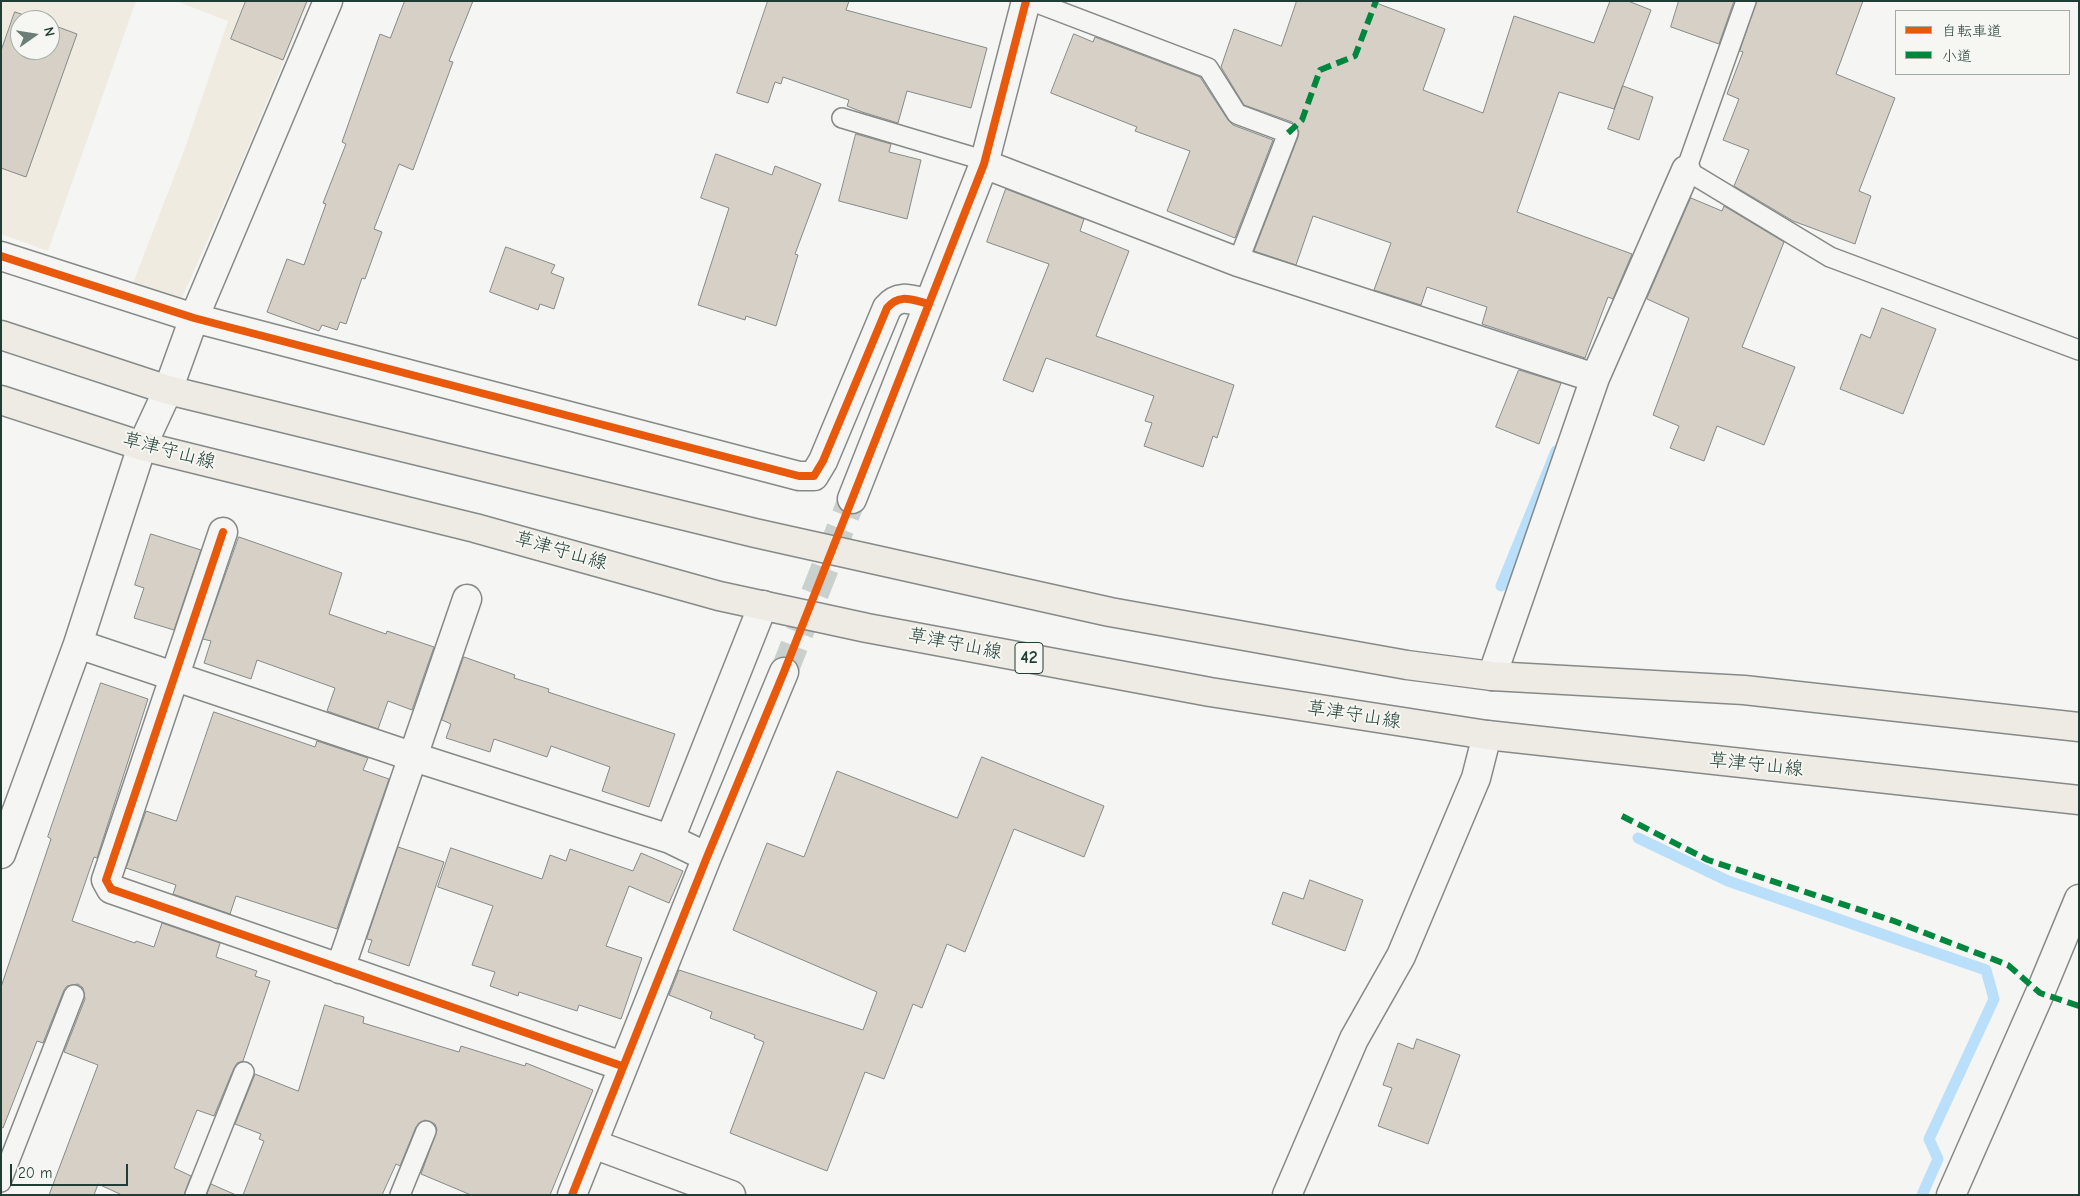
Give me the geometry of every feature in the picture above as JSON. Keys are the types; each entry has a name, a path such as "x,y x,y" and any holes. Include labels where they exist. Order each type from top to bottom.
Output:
{"main road":[{"path":"1,335 168,390 755,533 1110,612 1407,665 1492,676 1744,690 2079,727"},
{"name":"草津守山線","path":"1,400 142,446 475,528 719,596 867,628 1087,670 1488,736 2079,800"}],"street":[{"path":"3,845 78,644 142,446 168,390 194,318 328,1"},
{"path":"852,499 984,164 1026,1"},
{"path":"984,164 1238,262 1595,378"},
{"path":"1492,676 1595,378 1686,170"},
{"path":"1,256 194,318 799,476 814,476 823,461 887,308 893,300 905,298 929,304"},
{"path":"223,532 106,880 111,889 622,1066"},
{"path":"340,968 467,599"},
{"path":"670,839 763,606"},
{"path":"78,644 414,757 670,839 707,856"},
{"path":"572,1195 707,856 784,672"},
{"path":"1287,1195 1354,1039 1401,956 1476,778 1488,736"},
{"path":"1951,1195 2040,993 2079,898"},
{"path":"593,1144 731,1195"}],"lane":[{"path":"1032,1 1208,68 1237,114 1288,133 1238,262"},
{"path":"1746,1 1686,170 1830,257 2079,350"},
{"path":"842,118 973,157 984,164"},
{"path":"1,1182 74,996"},
{"path":"196,1195 244,1072"},
{"path":"400,1195 426,1131"}],"shaded area":[{"path":"1,1 136,1 48,251 1,234"},
{"path":"176,1 309,1 237,174 181,300 133,283 184,151 228,21"}],"building":[{"path":"246,1 307,1 283,60 231,39"},
{"path":"405,1 473,1 449,61 453,62 413,170 399,164 374,229 382,232 365,279 362,278 346,324 340,322 337,330 322,325 319,331 267,312 287,259 304,265 326,204 323,203 346,144 342,142 380,34 390,38"},
{"path":"768,1 849,1 846,10 987,48 971,108 907,91 898,123 847,106 849,100 783,77 781,84 775,82 768,103 737,93"},
{"path":"1297,1 1371,1 1445,29 1423,90 1483,113 1514,16 1594,43 1610,1 1628,1 1651,10 1614,109 1559,92 1517,212 1632,254 1613,299 1608,297 1585,358 1482,324 1487,307 1427,287 1421,305 1374,290 1391,243 1313,216 1296,265 1254,251 1299,131 1292,122 1244,105 1221,67 1234,29 1281,46"},
{"path":"1679,1 1734,1 1719,44 1671,27"},
{"path":"1757,1 1863,1 1836,74 1895,98 1859,191 1871,196 1855,244 1793,221 1734,186 1749,150 1723,140 1739,99 1727,94 1743,52 1740,51"},
{"path":"10,26 10,60 60,60 60,28 77,34 26,177 1,168 1,51"},
{"path":"1074,34 1093,42 1095,37 1200,77 1233,125 1273,140 1235,238 1167,211 1190,151 1135,131 1137,127 1051,93"},
{"path":"1623,86 1653,97 1639,140 1608,129"},
{"path":"856,134 891,144 889,152 921,160 907,219 839,201"},
{"path":"716,154 772,175 775,166 821,184 795,254 798,255 776,326 746,316 745,320 698,305 729,208 701,198"},
{"path":"1006,189 1084,219 1080,231 1129,251 1096,336 1234,385 1217,438 1213,436 1203,467 1144,446 1152,423 1145,421 1154,396 1046,358 1033,392 1003,380 1049,264 987,242"},
{"path":"1691,198 1722,211 1724,206 1784,242 1742,347 1795,367 1764,445 1717,426 1704,461 1670,448 1679,426 1653,415 1689,318 1647,299"},
{"path":"506,247 555,265 551,273 564,278 554,309 540,304 538,310 490,292"},
{"path":"1882,308 1936,329 1903,414 1840,389 1861,334 1870,338"},
{"path":"1519,370 1561,383 1539,444 1496,427"},
{"path":"151,534 201,550 174,630 134,618 144,588 135,585"},
{"path":"239,537 342,573 329,614 386,634 387,631 434,647 412,710 388,701 378,729 327,711 335,688 257,660 251,679 204,663 211,641 203,639"},
{"path":"464,657 515,675 514,678 549,689 548,692 675,734 649,807 602,791 610,767 551,746 547,757 494,739 490,752 446,738 451,724 442,720"},
{"path":"101,683 148,699 97,858 94,857 72,921 135,943 136,941 154,947 162,923 220,943 216,957 257,971 255,976 270,981 243,1061 237,1063 234,1068 214,1116 197,1110 174,1168 191,1176 184,1195 122,1195 98,1184 94,1195 49,1195 98,1065 64,1052 85,999 83,988 78,984 67,986 64,990 43,1043 37,1041 3,1128 1,1127 1,987 51,839 48,837"},
{"path":"214,712 315,747 317,741 368,758 363,770 389,779 337,929 236,896 230,914 173,894 176,885 126,868 146,811 176,821"},
{"path":"982,757 1104,806 1084,857 1014,829 965,952 947,944 922,1008 913,1004 884,1079 865,1072 827,1171 730,1133 764,1042 754,1038 755,1035 710,1018 712,1012 669,995 679,970 863,1030 877,992 733,930 767,843 804,857 837,771 957,818"},
{"path":"398,847 444,862 409,966 368,952 372,940 367,939"},
{"path":"451,848 542,879 550,855 566,861 570,849 633,871 641,853 683,871 669,903 629,886 606,946 642,958 621,1019 579,1005 577,1011 519,992 518,996 490,986 495,972 472,965 493,906 438,887"},
{"path":"1310,880 1363,900 1345,951 1272,924 1283,892 1303,899"},
{"path":"325,1005 364,1017 363,1023 459,1052 461,1046 525,1066 526,1063 593,1090 550,1195 471,1195 421,1174 437,1130 435,1124 425,1120 416,1127 400,1166 396,1164 382,1195 243,1195 264,1141 259,1139 261,1134 235,1124 255,1074 298,1091"},
{"path":"1417,1039 1460,1055 1428,1144 1378,1126 1392,1088 1383,1085 1398,1043 1413,1049"},
{"path":"211,1184 236,1195 207,1195"}],"waterway":[{"path":"1501,586 1556,451"},
{"path":"1638,838 1728,881 1986,970 1994,999 1929,1139 1938,1159 1922,1195"}],"tunnel":[{"path":"784,672 852,499"}],"marked path":[{"path":"1288,133 1302,120 1320,70 1355,56 1376,1"},
{"path":"1622,816 1708,860 1894,921 2008,965 2040,993 2079,1006"}],"cycle path":[{"path":"572,1195 707,857 784,672 984,164 1026,1"},
{"path":"1,256 194,318 799,476 814,476 823,461 887,308 896,300 901,299 929,304"},
{"path":"223,532 106,880 111,889 622,1066"}]}
